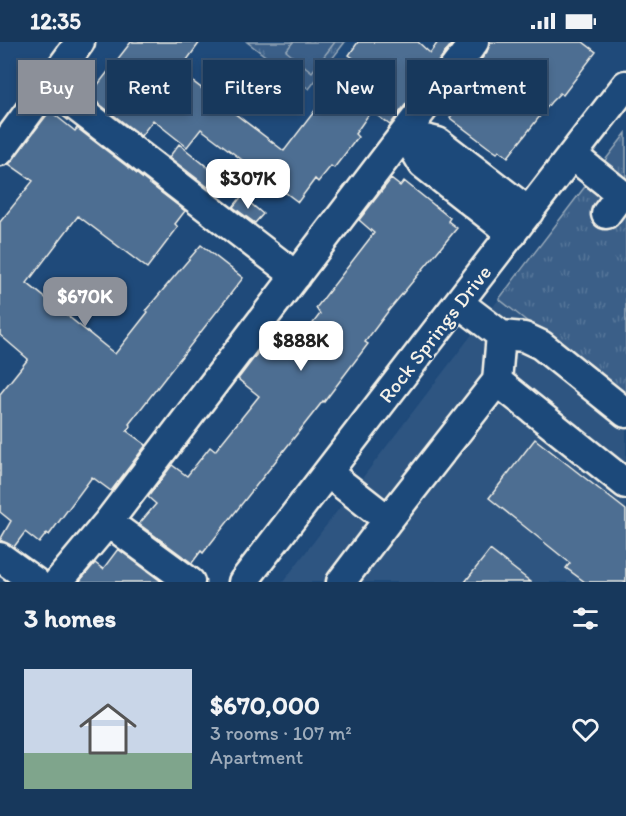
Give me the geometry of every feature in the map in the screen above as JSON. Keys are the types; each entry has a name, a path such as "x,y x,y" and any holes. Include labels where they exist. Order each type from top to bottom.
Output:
{"street":[{"path":"67,60 80,42"},
{"path":"58,582 108,522 474,42"},
{"name":"Rock Springs Drive","path":"243,582 626,85"},
{"path":"0,151 27,114"},
{"path":"85,114 296,276"},
{"path":"405,134 438,142 520,223"},
{"path":"572,155 618,199"},
{"path":"459,303 501,335 524,337 541,345 626,412"},
{"path":"341,582 497,381 501,335"},
{"path":"497,381 626,484"},
{"path":"328,472 388,520"},
{"path":"108,522 190,582"},
{"path":"0,557 35,582"}],"shaded area":[{"path":"499,299 626,400 626,582 283,582"}],"green space":[{"path":"247,42 345,42 331,60 315,60 315,81 309,89 303,84 303,60 271,60"},
{"path":"293,42 335,42 321,60 315,60 315,68 312,72 303,65 303,60 297,60 286,51"},
{"path":"626,133 626,400 499,299"}],"building":[{"path":"131,42 200,42 187,60 117,60"},
{"path":"358,42 418,42 430,53 438,42 453,42 439,60 407,60 407,103 390,125 375,114 395,114 395,60 352,60 353,58 349,55"},
{"path":"490,42 583,42 596,52 563,95 560,93 547,107 547,60 481,60 487,52"},
{"path":"107,73 107,110 95,101 95,88"},
{"path":"191,80 203,89 203,114 235,114 284,151 315,110 315,114 369,114 355,134 358,137 334,168 331,166 318,182 315,179 298,202 201,129 187,147 153,120 141,136 112,114 191,114"},
{"path":"48,114 54,114 75,131 77,128 185,211 175,224 178,227 147,268 78,216 27,283 115,354 148,312 146,310 201,245 243,278 129,424 131,426 127,431 146,445 111,491 92,477 49,535 47,533 39,543 25,532 14,547 0,540 11,521 0,512 0,394 28,359 0,335 0,222 33,181 9,164"},
{"path":"542,114 508,157 499,150 497,153 488,147 450,118 452,115"},
{"path":"179,144 217,175 208,187 169,157"},
{"path":"391,179 400,186 404,181 450,218 448,221 457,228 389,310 365,342 368,344 324,402 203,553 201,551 192,563 139,524 156,504 148,497 172,465 187,476 210,447 215,451 259,396 238,379 276,329 296,346 320,314 316,308 374,233 359,220"},
{"path":"242,196 263,214 255,223 233,207"},
{"path":"535,439 626,510 626,582 585,582 566,568 570,563 489,498"},
{"path":"118,549 162,582 79,582 95,563 103,569"},
{"path":"490,550 531,582 465,582"}]}
